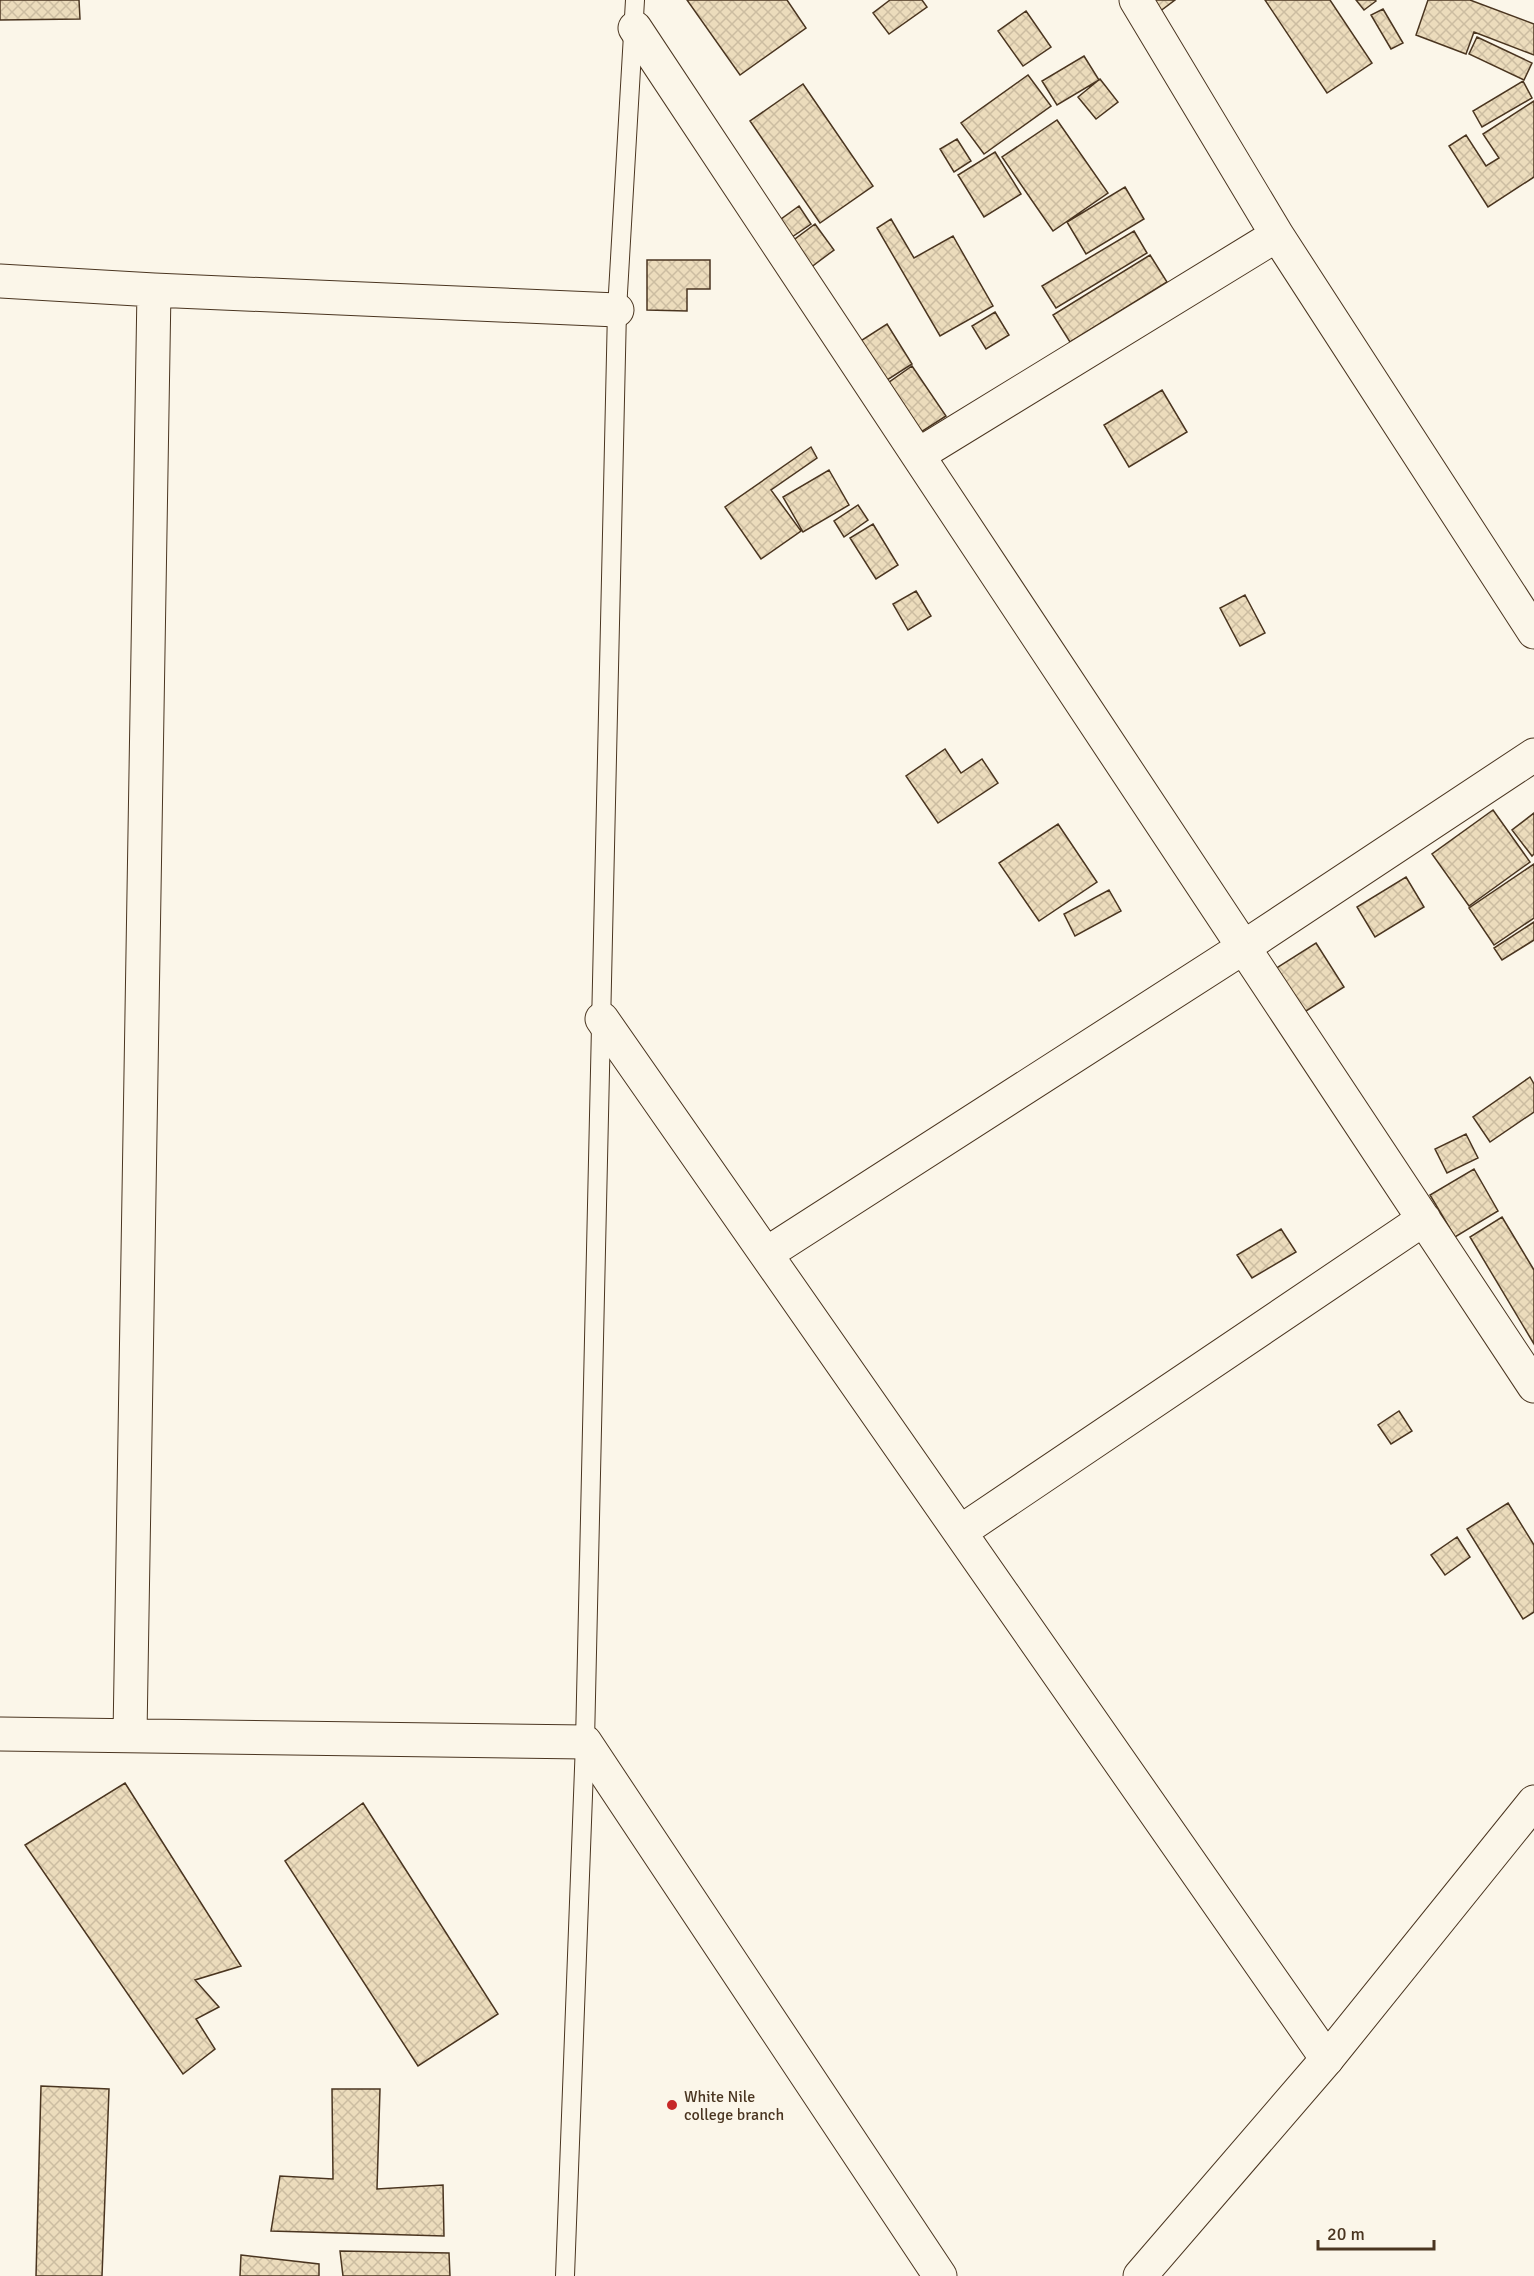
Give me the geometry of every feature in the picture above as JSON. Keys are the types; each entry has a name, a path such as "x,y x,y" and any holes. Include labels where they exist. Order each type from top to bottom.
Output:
{"street":[{"path":"1136,0 1277,235 1534,632"},
{"path":"635,14 918,455 1534,1386"},
{"path":"918,455 1277,235"},
{"path":"0,281 617,310"},
{"path":"130,1736 154,290"},
{"path":"766,1254 1244,947 1534,755"},
{"path":"602,1019 1327,2059"},
{"path":"960,1532 1424,1219"},
{"path":"0,1734 585,1742 940,2276"},
{"path":"1140,2276 1327,2059 1534,1802"}],"lane":[{"path":"565,2276 585,1742 617,310 635,14"}],"building":[{"path":"0,0 79,0 80,19 0,20"},
{"path":"687,0 787,0 806,28 740,75"},
{"path":"890,0 922,0 927,7 889,34 873,13"},
{"path":"1149,0 1175,0 1159,12"},
{"path":"1265,0 1330,0 1372,63 1327,93"},
{"path":"1356,0 1375,0 1376,1 1364,10"},
{"path":"1428,0 1470,0 1534,24 1534,55 1474,32 1466,54 1416,35"},
{"path":"1383,9 1403,43 1391,49 1371,15"},
{"path":"1026,11 1051,47 1023,66 998,31"},
{"path":"1477,37 1532,63 1524,80 1469,54"},
{"path":"1084,56 1099,80 1057,105 1042,81"},
{"path":"1028,75 1051,106 984,154 961,123"},
{"path":"1100,79 1118,102 1096,119 1078,97"},
{"path":"1523,81 1532,98 1482,127 1473,111"},
{"path":"803,84 873,186 820,223 750,121"},
{"path":"1534,101 1534,177 1488,207 1449,146 1466,135 1486,166 1499,158 1483,134"},
{"path":"1057,120 1108,193 1053,231 1002,157"},
{"path":"957,139 971,161 954,172 940,149"},
{"path":"995,152 1021,194 984,217 958,175"},
{"path":"1125,187 1144,219 1086,254 1067,222"},
{"path":"799,206 811,224 789,239 777,222"},
{"path":"891,219 914,258 953,236 993,306 940,336 877,228"},
{"path":"815,224 834,250 810,268 791,242"},
{"path":"1134,231 1147,253 1056,308 1042,286"},
{"path":"1150,255 1167,282 1070,342 1053,315"},
{"path":"647,260 710,260 710,289 687,289 687,311 647,310"},
{"path":"995,312 1009,335 986,349 972,326"},
{"path":"887,324 912,364 884,382 859,342"},
{"path":"912,366 946,416 918,434 885,385"},
{"path":"1162,390 1187,432 1129,467 1104,425"},
{"path":"811,447 817,458 771,490 801,531 761,559 725,507"},
{"path":"829,470 849,505 803,532 783,497"},
{"path":"858,505 868,520 844,537 834,521"},
{"path":"873,524 898,565 876,579 850,538"},
{"path":"916,591 931,616 908,630 893,604"},
{"path":"1245,595 1265,633 1240,646 1220,608"},
{"path":"945,749 961,773 982,759 998,783 938,823 906,776"},
{"path":"1493,810 1530,862 1469,906 1432,854"},
{"path":"1534,813 1534,854 1532,856 1512,830"},
{"path":"1058,824 1097,882 1039,921 999,863"},
{"path":"1534,864 1534,918 1494,945 1469,908"},
{"path":"1406,877 1424,907 1375,937 1357,907"},
{"path":"1109,890 1121,911 1075,936 1064,914"},
{"path":"1534,922 1534,940 1502,960 1494,948"},
{"path":"1316,943 1344,987 1295,1018 1267,974"},
{"path":"1530,1077 1534,1084 1534,1112 1490,1142 1473,1117"},
{"path":"1466,1134 1478,1158 1447,1173 1435,1149"},
{"path":"1474,1169 1498,1211 1455,1237 1430,1195"},
{"path":"1502,1217 1534,1270 1534,1344 1470,1237"},
{"path":"1281,1229 1296,1252 1252,1278 1237,1255"},
{"path":"1399,1411 1412,1431 1391,1444 1378,1425"},
{"path":"1508,1503 1534,1545 1534,1612 1523,1619 1467,1529"},
{"path":"1457,1537 1470,1557 1445,1575 1431,1555"},
{"path":"125,1783 241,1966 195,1980 219,2007 196,2019 215,2049 183,2074 25,1845"},
{"path":"363,1803 498,2014 418,2066 285,1861"},
{"path":"41,2086 109,2089 102,2276 36,2276"},
{"path":"332,2089 380,2089 377,2189 443,2185 444,2236 271,2231 280,2176 333,2179"},
{"path":"340,2251 449,2253 450,2276 343,2276"},
{"path":"241,2255 319,2264 319,2276 240,2276"}],"place":[{"name":"White Nile college branch","path":"672,2105"}]}
